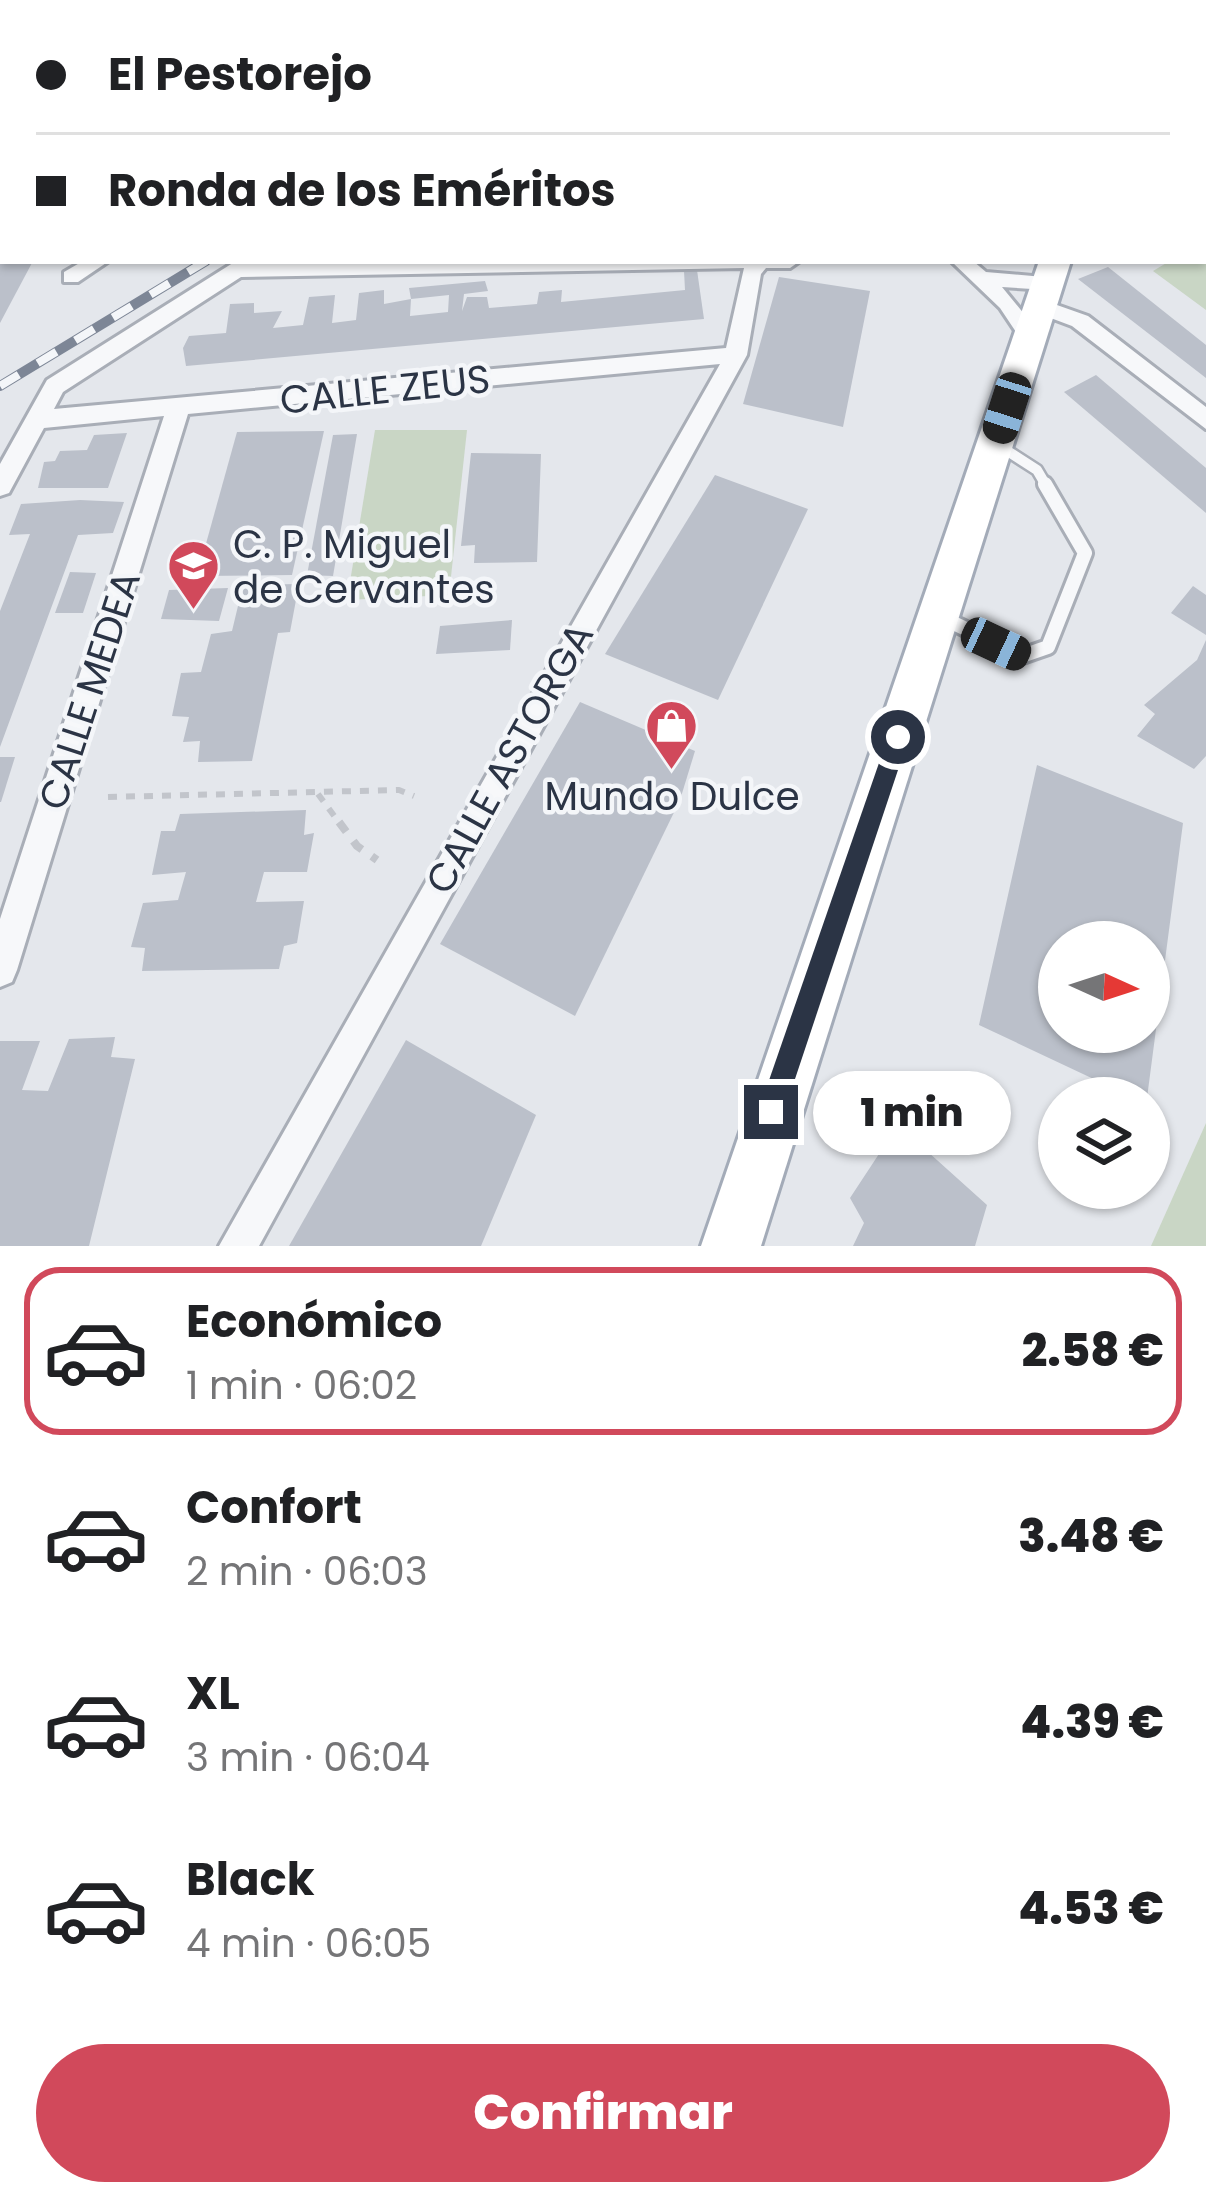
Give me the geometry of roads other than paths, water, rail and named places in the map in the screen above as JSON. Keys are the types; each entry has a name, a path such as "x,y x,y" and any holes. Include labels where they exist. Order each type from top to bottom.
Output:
{"main road":[{"path":"731,1246 755,1157 1043,297"}],"street":[{"path":"71,277 94,264"},
{"path":"0,486 6,461 55,386 244,266 509,264"},
{"name":"CALLE ASTORGA","path":"238,1246 736,355 751,273 770,264"},
{"path":"965,264 984,279 1043,297 1206,420"},
{"path":"984,279 1043,297"},
{"name":"CALLE ZEUS","path":"34,420 736,355"},
{"name":"CALLE MEDEA","path":"0,970 178,410"}],"lane":[{"path":"938,616 1022,656 1048,647 1085,553 1037,470 995,443"}],"railway":[{"path":"0,386 201,264"}],"place":[{"name":"C. P. Miguel de Cervantes","path":"194,612"},
{"name":"Mundo Dulce","path":"672,772"}]}
